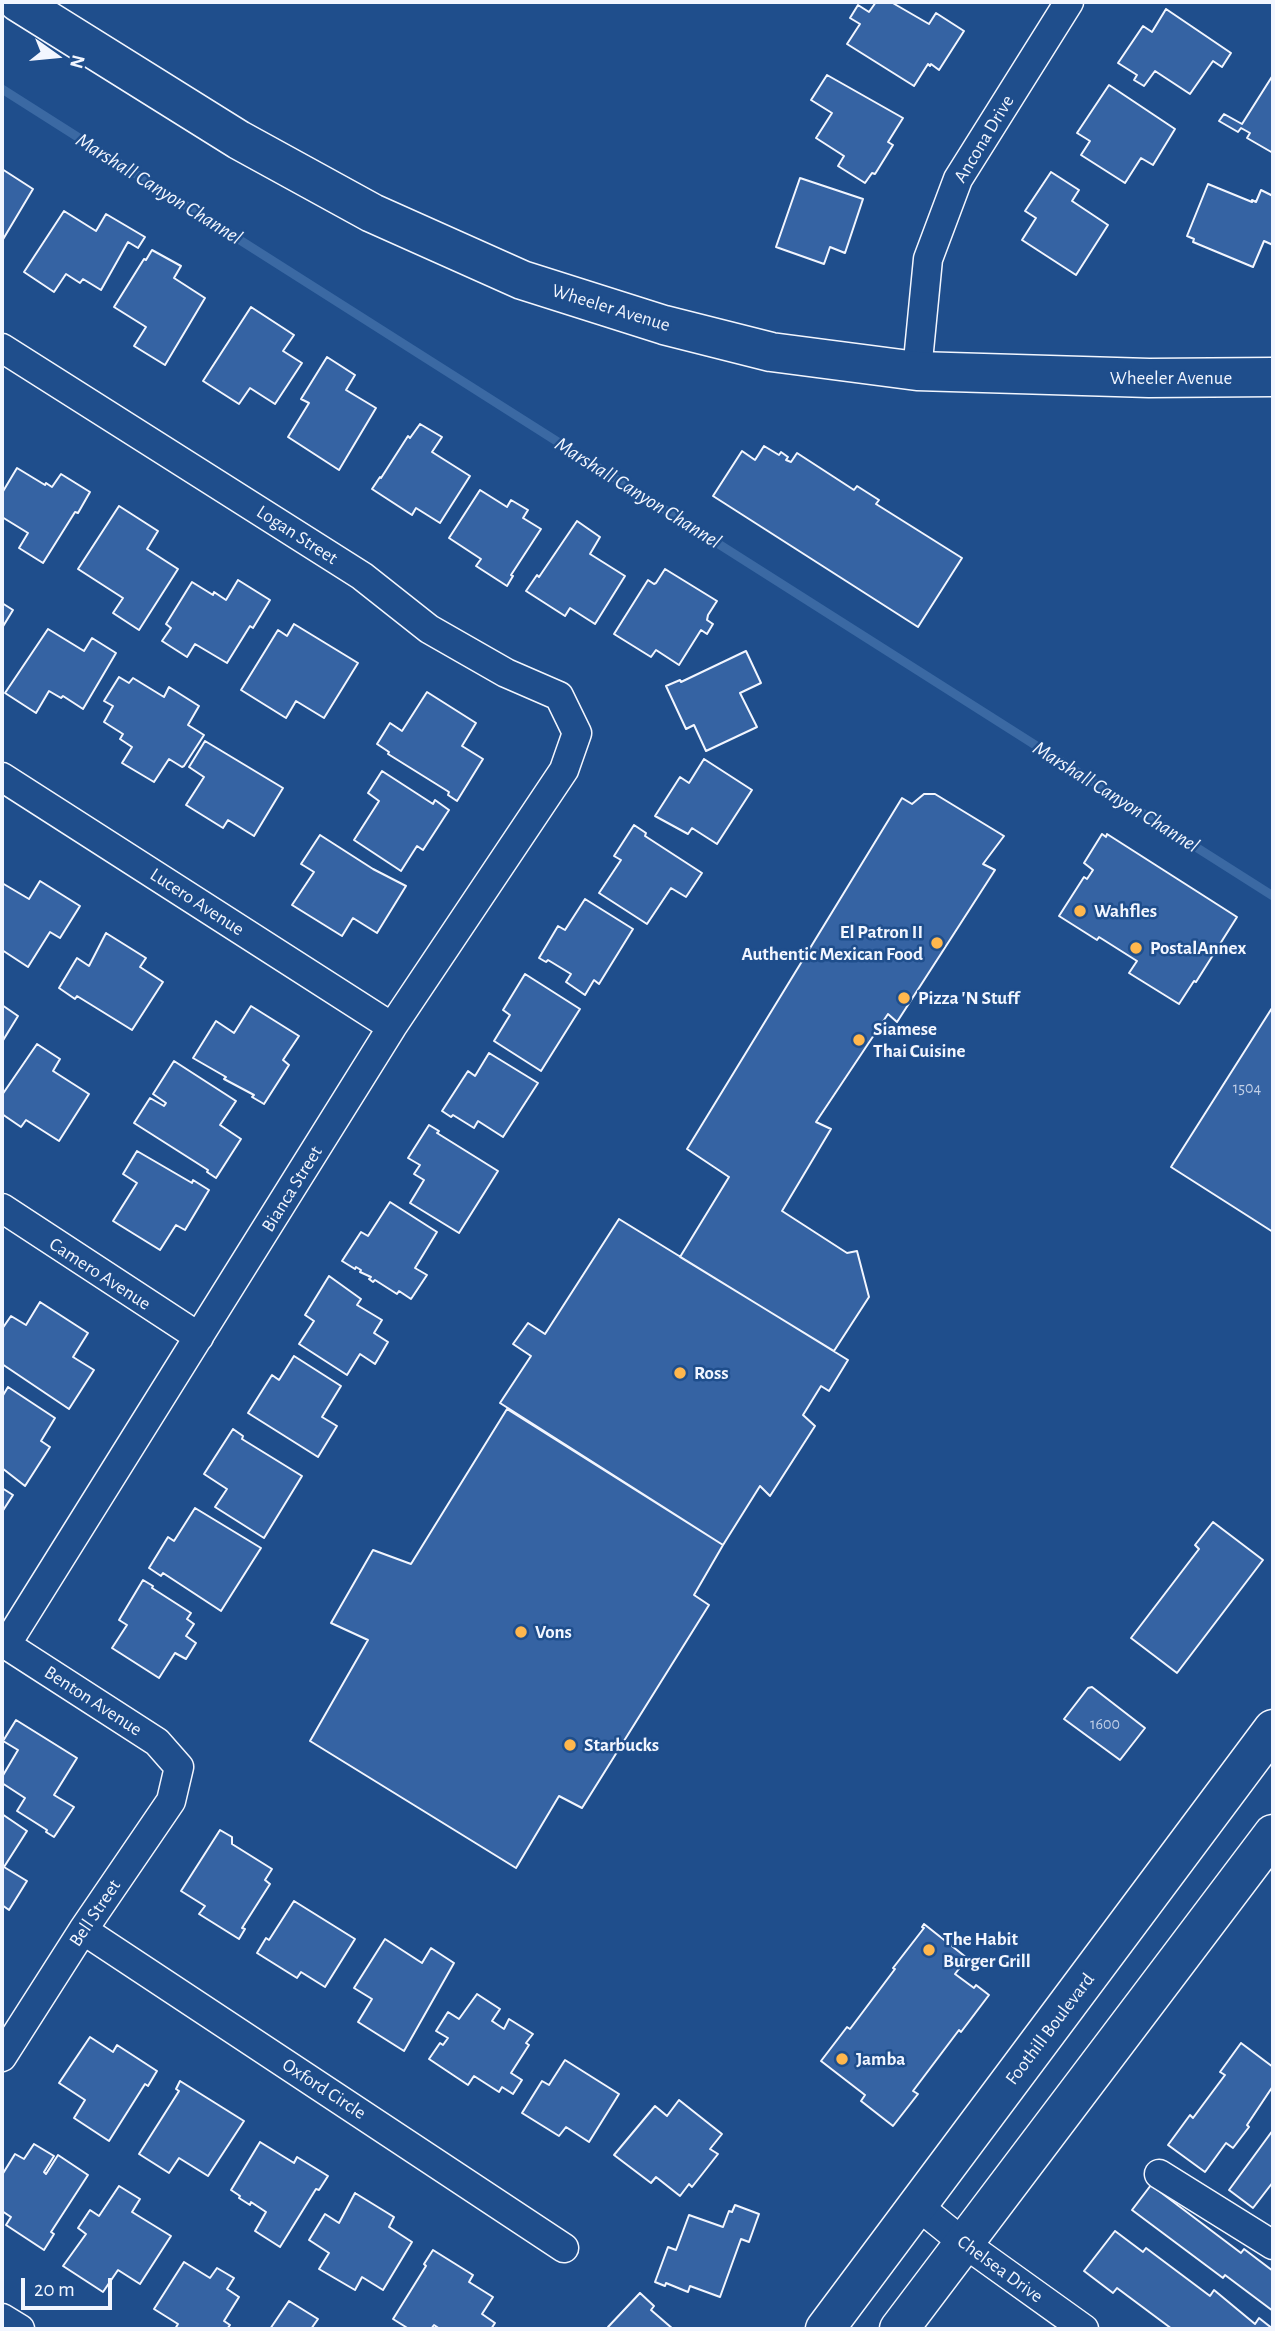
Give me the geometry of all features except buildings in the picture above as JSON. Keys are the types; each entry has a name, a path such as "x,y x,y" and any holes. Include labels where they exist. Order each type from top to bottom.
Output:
{"main road":[{"name":"Wheeler Avenue","path":"18,2 239,140 372,213 522,280 664,325 771,352 917,371 1136,378 1273,377"},
{"name":"Foothill Boulevard","path":"825,2329 1273,1729"},
{"path":"899,2329 1273,1834"}],"street":[{"name":"Ancona Drive","path":"917,371 928,259 958,178 1069,2"},
{"name":"Logan Street","path":"2,348 362,576 429,629 506,673 559,696 577,733"},
{"name":"Bianca Street","path":"4,1644 200,1337 392,1027 564,769 577,733"},
{"name":"Lucero Avenue","path":"2,777 392,1027"},
{"name":"Camero Avenue","path":"2,1208 200,1337"},
{"name":"Benton Avenue","path":"4,1644 157,1742 179,1767"},
{"name":"Bell Street","path":"2,2056 171,1801 179,1767"},
{"name":"Oxford Circle","path":"83,1930 564,2248"},
{"path":"1159,2174 1273,2245"},
{"name":"Chelsea Drive","path":"918,2206 964,2243 1084,2329"},
{"path":"2,2318 20,2329"}],"waterway":[{"name":"Marshall Canyon Channel","path":"2,89 1273,896"}],"place":[{"name":"Wahfles","path":"1080,911"},
{"name":"El Patron II Authentic Mexican Food","path":"937,943"},
{"name":"PostalAnnex","path":"1136,948"},
{"name":"Pizza 'N Stuff","path":"904,998"},
{"name":"Siamese Thai Cuisine","path":"859,1040"},
{"name":"Ross","path":"680,1373"},
{"name":"Vons","path":"521,1632"},
{"name":"Starbucks","path":"570,1745"},
{"name":"The Habit Burger Grill","path":"929,1950"},
{"name":"Jamba","path":"842,2059"}]}
